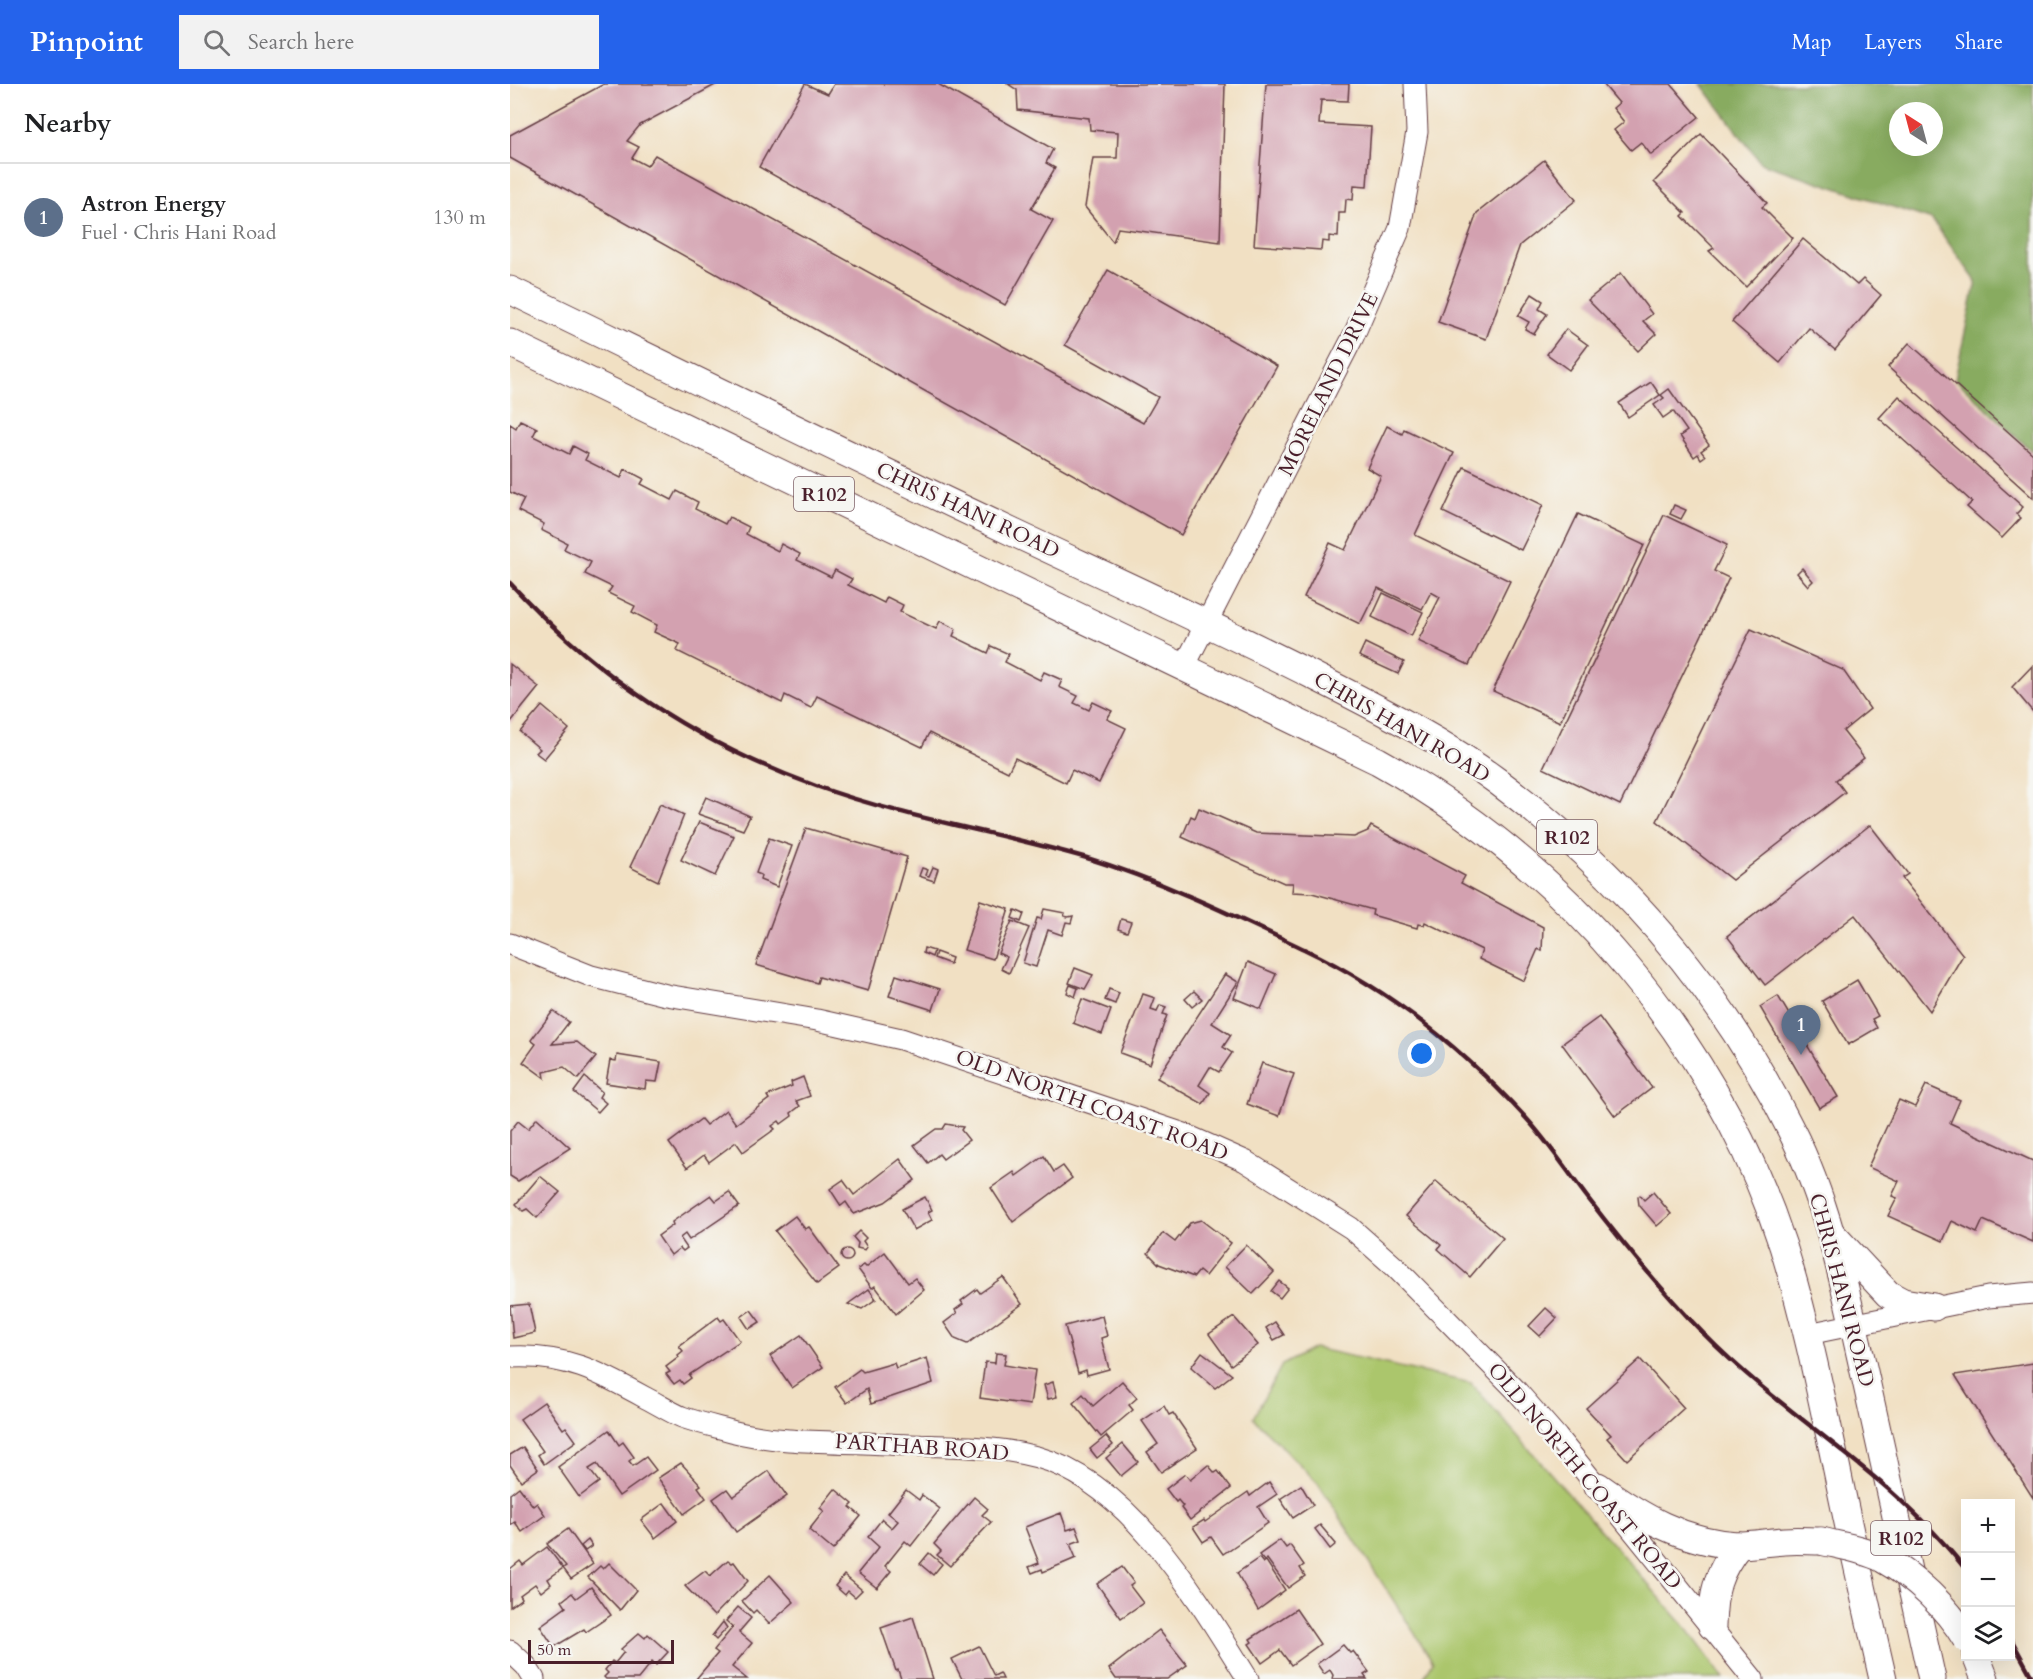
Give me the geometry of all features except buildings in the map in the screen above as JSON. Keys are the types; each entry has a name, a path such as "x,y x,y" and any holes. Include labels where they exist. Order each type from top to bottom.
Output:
{"main road":[{"name":"CHRIS HANI ROAD","path":"510,290 1208,623 1371,705 1495,779 1564,835 1626,892 1695,974 1741,1037 1793,1133 1831,1233 1932,1679"},
{"name":"CHRIS HANI ROAD","path":"510,343 1378,761 1433,791 1561,894 1605,941 1650,996 1719,1098 1755,1174 1782,1245 1808,1334 1883,1679"},
{"path":"1831,1233 1888,1294 1903,1302 1934,1307"},
{"path":"1598,1486 1638,1514 1667,1529 1739,1545 1787,1540 1821,1541 1858,1549 1883,1559 1929,1593 1961,1634"},
{"path":"1712,1626 1718,1578 1739,1545"}],"street":[{"name":"MORELAND DRIVE","path":"1184,667 1353,337 1400,228 1417,132 1415,84"},
{"name":"OLD NORTH COAST ROAD","path":"510,944 591,976 666,995 817,1020 902,1039 1184,1134 1245,1161 1351,1228 1395,1267 1515,1389 1598,1486 1753,1679"},
{"path":"1808,1334 1988,1297 2033,1293"},
{"name":"PARTHAB ROAD","path":"510,1357 542,1356 567,1360 603,1375 681,1416 738,1433 998,1451 1036,1457 1062,1466 1092,1483 1127,1512 1150,1537 1248,1679"},
{"path":"510,1651 526,1666 534,1679"}],"green space":[{"path":"1701,84 2033,84 2033,452 1955,379 1976,281 1932,220 1761,163"},
{"path":"1314,1348 1471,1383 1689,1631 1724,1679 1423,1679 1433,1662 1318,1483 1253,1418 1282,1365"}],"railway":[{"path":"510,583 577,648 613,677 690,728 730,750 772,769 849,797 1087,858 1143,877 1304,949 1336,965 1395,1002 1450,1045 1502,1092 1542,1137 1629,1250 1704,1334 1736,1365 1906,1505 1961,1564"},
{"path":"2015,1646 2033,1679"}],"place":[{"name":"Astron Energy","path":"1801,1055"}]}
